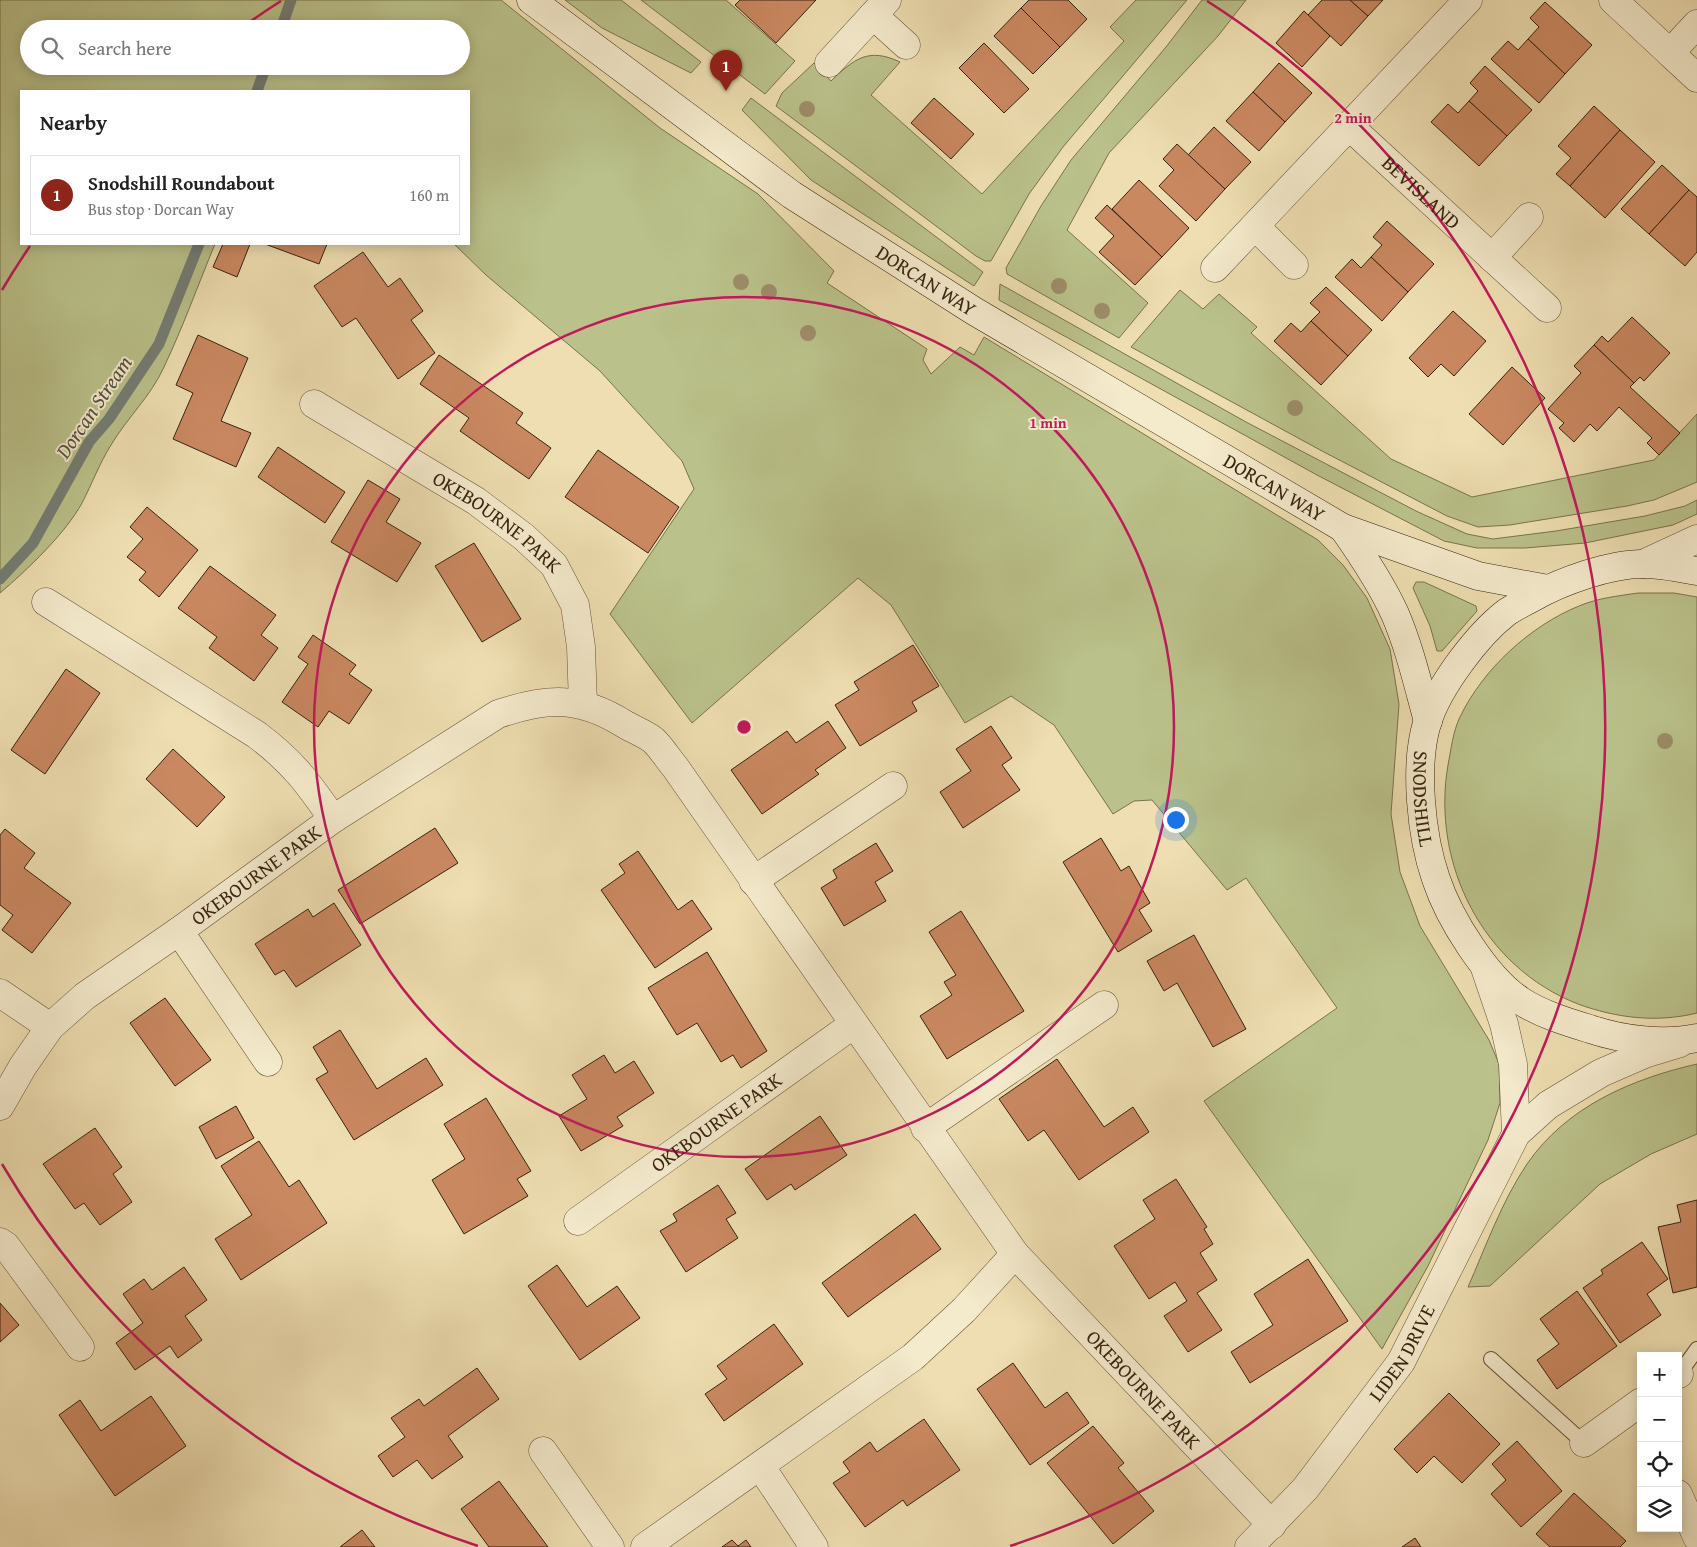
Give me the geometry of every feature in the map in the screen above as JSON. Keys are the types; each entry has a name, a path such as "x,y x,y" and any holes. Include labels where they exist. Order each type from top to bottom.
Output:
{"street":[{"name":"DORCAN WAY","path":"531,0 800,200 974,311 1343,528 1478,576 1548,589"},
{"path":"1215,268 1468,0"},
{"path":"1613,0 1697,78"},
{"path":"829,63 880,7 906,44"},
{"path":"1670,53 1697,24"},
{"name":"BEVISLAND","path":"1348,126 1547,308"},
{"path":"1492,258 1529,217"},
{"path":"1255,226 1294,265"},
{"name":"OKEBOURNE PARK","path":"314,404 476,502 524,537 554,565 576,605 581,647 583,704"},
{"name":"DORCAN WAY","path":"1343,528 1371,569 1394,614 1412,660 1428,721"},
{"path":"1643,564 1697,539"},
{"name":"SNODSHILL","path":"1693,1039 1636,1040 1602,1033 1564,1021 1520,1001 1485,968 1455,920 1436,879 1425,834 1421,752 1428,721 1461,660 1507,612 1548,589 1605,570 1643,564 1697,571"},
{"name":"OKEBOURNE PARK","path":"46,602 258,735 285,756 303,777 333,819"},
{"name":"OKEBOURNE PARK","path":"0,1106 23,1066 50,1028 85,996 179,931 333,819 498,714 524,705 550,702 583,704 605,712 654,741 675,767 925,1128 1015,1254 1272,1525"},
{"path":"753,880 893,786"},
{"name":"OKEBOURNE PARK","path":"179,931 268,1062"},
{"name":"LIDEN DRIVE","path":"1485,968 1504,1024 1513,1064 1516,1134"},
{"path":"0,993 50,1028"},
{"path":"925,1128 1104,1005"},
{"name":"OKEBOURNE PARK","path":"578,1221 854,1024"},
{"name":"LIDEN DRIVE","path":"1249,1547 1311,1482 1401,1362 1516,1134 1548,1105 1601,1073 1647,1053 1693,1039"},
{"path":"0,1242 6,1246 80,1348"},
{"path":"645,1547 913,1357 964,1310 1015,1254"},
{"path":"1584,1443 1637,1411"},
{"path":"543,1451 610,1547"},
{"path":"760,1467 814,1547"},
{"path":"1682,1503 1697,1536"}],"lane":[{"path":"1682,1370 1697,1349"},
{"path":"1491,1360 1584,1443"}],"green space":[{"path":"0,0 501,0 660,128 758,194 834,271 827,283 927,349 923,360 931,374 960,347 974,355 984,337 1318,540 1343,565 1367,598 1390,649 1399,704 1391,814 1400,872 1420,926 1489,1040 1499,1064 1500,1103 1488,1140 1428,1266 1382,1349 1204,1101 1337,1008 1246,878 1227,890 1152,800 1134,801 1113,814 1054,725 1011,696 965,723 891,605 858,578 692,723 610,614 694,489 682,461 600,371 486,275 455,245 470,245 470,90 20,90 20,245 215,245 178,337 159,378 111,445 75,515 56,539 0,593"},
{"path":"565,0 621,0 701,62 691,73 602,28"},
{"path":"641,0 726,0 795,61 765,94"},
{"path":"1136,0 1187,0 1063,147 1029,194 991,261 985,261 976,256 776,106 782,93 814,63 831,81 855,61 862,58 879,56 900,62 871,95 982,194 1124,41 1110,27"},
{"path":"1202,0 1246,0 1218,36 1109,153 1067,230 1148,303 1119,338 1007,274 1006,268 1041,206 1071,160 1166,47"},
{"path":"751,98 983,272 974,286 811,180 742,110"},
{"path":"1000,284 1246,422 1416,511 1467,534 1493,539 1556,531 1645,516 1685,506 1697,500 1697,514 1673,525 1585,543 1525,548 1477,548 1444,541 1317,475 999,300"},
{"path":"1180,290 1203,309 1219,294 1257,327 1251,333 1391,459 1472,497 1654,460 1697,414 1697,482 1654,500 1510,525 1478,527 1447,516 1322,451 1131,347"},
{"path":"1416,582 1424,582 1476,606 1477,611 1442,651 1437,651 1430,626 1413,588"},
{"path":"1638,593 1674,593 1697,597 1697,1013 1667,1018 1622,1016 1592,1009 1544,987 1515,965 1491,938 1471,908 1457,874 1448,839 1445,802 1448,765 1452,741 1458,722 1481,682 1495,666 1526,637 1561,615 1593,601"},
{"path":"1697,1064 1697,1134 1651,1154 1600,1184 1490,1286 1468,1287 1495,1224 1518,1178 1543,1144 1561,1126 1581,1111 1625,1087 1673,1070"}],"building":[{"path":"740,0 816,0 776,43 735,5"},
{"path":"1029,0 1068,0 1087,19 1060,47 1021,8"},
{"path":"1322,0 1350,0 1368,16 1341,46 1308,15"},
{"path":"1350,0 1383,0 1368,16"},
{"path":"1545,2 1592,45 1565,74 1528,39 1539,27 1530,18"},
{"path":"1021,8 1060,47 1033,74 994,36"},
{"path":"1304,11 1330,36 1302,67 1276,43"},
{"path":"1528,39 1565,74 1539,103 1491,59 1508,41 1518,50"},
{"path":"984,43 1029,89 1004,113 959,68"},
{"path":"1279,63 1312,93 1285,122 1253,92"},
{"path":"1485,66 1532,110 1507,136 1469,101 1478,91 1470,83"},
{"path":"1253,92 1285,122 1259,151 1226,121"},
{"path":"934,98 974,134 951,159 911,123"},
{"path":"1469,101 1507,136 1479,166 1431,122 1448,104 1458,113"},
{"path":"1594,106 1620,130 1570,186 1556,174 1571,158 1558,146"},
{"path":"1214,127 1251,162 1225,189 1188,155"},
{"path":"1620,130 1655,162 1605,218 1570,186"},
{"path":"1177,144 1225,189 1196,221 1159,186 1174,170 1163,159"},
{"path":"1662,165 1689,190 1649,234 1621,209"},
{"path":"1139,180 1189,228 1162,257 1112,209"},
{"path":"1689,190 1697,197 1697,252 1685,266 1649,234"},
{"path":"1107,205 1162,257 1135,285 1099,252 1114,236 1095,218"},
{"path":"1387,221 1434,264 1408,292 1371,257 1382,245 1373,237"},
{"path":"223,245 250,245 237,277 213,267"},
{"path":"268,245 327,245 319,264"},
{"path":"363,252 388,287 400,278 423,311 411,320 435,353 398,379 356,318 342,327 314,286"},
{"path":"1371,257 1408,292 1382,321 1335,277 1352,259 1361,268"},
{"path":"1326,287 1372,330 1348,356 1311,321 1320,312 1310,303"},
{"path":"1453,311 1486,341 1454,376 1441,364 1428,377 1409,358"},
{"path":"1632,317 1670,353 1644,381 1640,377 1634,383 1594,345 1602,336 1608,342"},
{"path":"1311,321 1348,356 1321,385 1274,341 1291,323 1301,332"},
{"path":"198,335 248,358 221,421 251,433 236,467 173,439 193,393 176,385"},
{"path":"1594,345 1634,383 1630,387 1680,433 1659,455 1647,443 1652,438 1619,407 1597,431 1590,424 1574,442 1559,428 1564,423 1548,409 1581,373 1574,366"},
{"path":"439,355 523,413 516,423 551,448 529,479 460,431 469,418 420,384"},
{"path":"1512,367 1545,398 1503,445 1469,414"},
{"path":"278,447 345,492 325,523 258,477"},
{"path":"598,450 679,507 648,553 565,497"},
{"path":"368,480 400,499 386,522 421,543 397,582 331,542"},
{"path":"147,507 198,550 159,597 139,580 146,572 127,557 143,539 130,527"},
{"path":"474,543 521,619 482,642 435,566"},
{"path":"210,566 276,615 261,635 278,648 254,681 209,648 217,637 178,608"},
{"path":"313,635 356,665 349,674 372,690 349,724 329,711 318,727 282,702 308,664 298,657"},
{"path":"913,645 939,686 912,702 917,711 860,746 835,705 859,690 854,682"},
{"path":"66,669 100,693 45,774 11,750"},
{"path":"828,721 846,748 815,770 819,774 762,814 731,770 787,731 796,743"},
{"path":"991,726 1012,758 1002,765 1020,790 963,828 940,792 971,771 956,749"},
{"path":"173,749 225,797 197,827 146,779"},
{"path":"435,828 458,863 360,924 338,890"},
{"path":"5,829 35,853 24,868 71,903 32,953 2,930 13,915 0,905 0,835"},
{"path":"1101,838 1121,871 1129,866 1150,903 1139,910 1152,931 1118,952 1063,862"},
{"path":"876,843 893,871 875,882 886,901 844,926 821,888 837,878 833,870"},
{"path":"638,851 678,910 692,900 712,929 655,968 601,890 625,873 619,864"},
{"path":"334,903 361,945 296,987 284,970 275,975 255,944 308,909 313,917"},
{"path":"961,911 1024,1011 947,1059 920,1016 952,995 944,982 956,975 929,932"},
{"path":"1194,935 1246,1029 1213,1047 1177,983 1164,991 1147,961"},
{"path":"707,952 767,1051 741,1068 733,1055 721,1062 697,1023 677,1035 648,988"},
{"path":"165,998 211,1060 175,1086 130,1023"},
{"path":"340,1030 377,1089 426,1058 443,1085 354,1140 316,1079 328,1072 313,1047"},
{"path":"604,1055 615,1073 634,1061 654,1093 617,1117 623,1126 581,1151 559,1116 587,1099 572,1075"},
{"path":"1057,1059 1104,1127 1133,1107 1149,1132 1079,1180 1044,1130 1028,1141 999,1099"},
{"path":"486,1098 531,1171 517,1179 528,1196 464,1234 432,1180 465,1159 444,1124"},
{"path":"236,1106 254,1138 216,1159 199,1127"},
{"path":"820,1116 847,1155 795,1190 791,1184 767,1200 745,1169"},
{"path":"95,1128 122,1167 113,1174 132,1202 100,1225 84,1203 75,1209 43,1164"},
{"path":"259,1141 289,1187 299,1180 327,1223 241,1280 215,1239 252,1215 221,1166"},
{"path":"1176,1179 1207,1227 1204,1229 1213,1244 1200,1253 1217,1280 1197,1293 1222,1330 1188,1352 1164,1316 1187,1301 1175,1282 1149,1299 1114,1246 1155,1219 1143,1200"},
{"path":"718,1185 736,1213 726,1219 738,1238 686,1272 660,1231 677,1221 673,1214"},
{"path":"1697,1200 1697,1287 1673,1293 1658,1227 1681,1222 1677,1205"},
{"path":"915,1214 941,1249 848,1317 822,1283"},
{"path":"1642,1242 1668,1279 1647,1294 1661,1315 1620,1343 1583,1288 1603,1274 1601,1270"},
{"path":"1308,1259 1348,1321 1250,1383 1231,1352 1273,1325 1254,1294"},
{"path":"557,1265 587,1307 617,1286 640,1318 580,1360 528,1286"},
{"path":"184,1267 207,1300 185,1316 202,1340 178,1358 170,1346 135,1370 116,1343 143,1323 123,1294 144,1279 152,1290"},
{"path":"1577,1291 1617,1346 1557,1389 1537,1360 1559,1344 1540,1319"},
{"path":"0,1303 19,1325 0,1342"},
{"path":"774,1324 803,1364 724,1421 705,1394 727,1379 717,1366"},
{"path":"1013,1363 1045,1408 1067,1392 1089,1423 1030,1465 977,1389"},
{"path":"477,1368 499,1399 448,1436 463,1457 432,1479 417,1460 393,1477 378,1456 405,1437 391,1418 419,1399 424,1406"},
{"path":"1449,1393 1500,1444 1462,1483 1434,1456 1417,1473 1394,1449"},
{"path":"151,1396 186,1446 115,1496 59,1415 80,1400 101,1431"},
{"path":"924,1419 960,1470 907,1506 903,1500 865,1527 833,1483 850,1472 843,1462 870,1442 877,1452"},
{"path":"1093,1426 1124,1463 1118,1468 1154,1511 1113,1544 1047,1463"},
{"path":"1517,1441 1562,1491 1521,1527 1491,1494 1506,1480 1492,1464"},
{"path":"499,1481 548,1547 489,1547 461,1509"},
{"path":"1574,1493 1626,1541 1620,1547 1550,1547 1536,1534"},
{"path":"362,1530 375,1547 340,1547"},
{"path":"1415,1538 1421,1547 1402,1547"},
{"path":"732,1540 738,1546 746,1540 751,1547 722,1547"}],"waterway":[{"name":"Dorcan Stream","path":"284,20 291,0"},
{"name":"Dorcan Stream","path":"257,90 263,75"},
{"name":"Dorcan Stream","path":"0,579 33,543 89,442 109,419 159,344 199,245"}],"place":[{"name":"Snodshill Roundabout","path":"726,91"}]}
